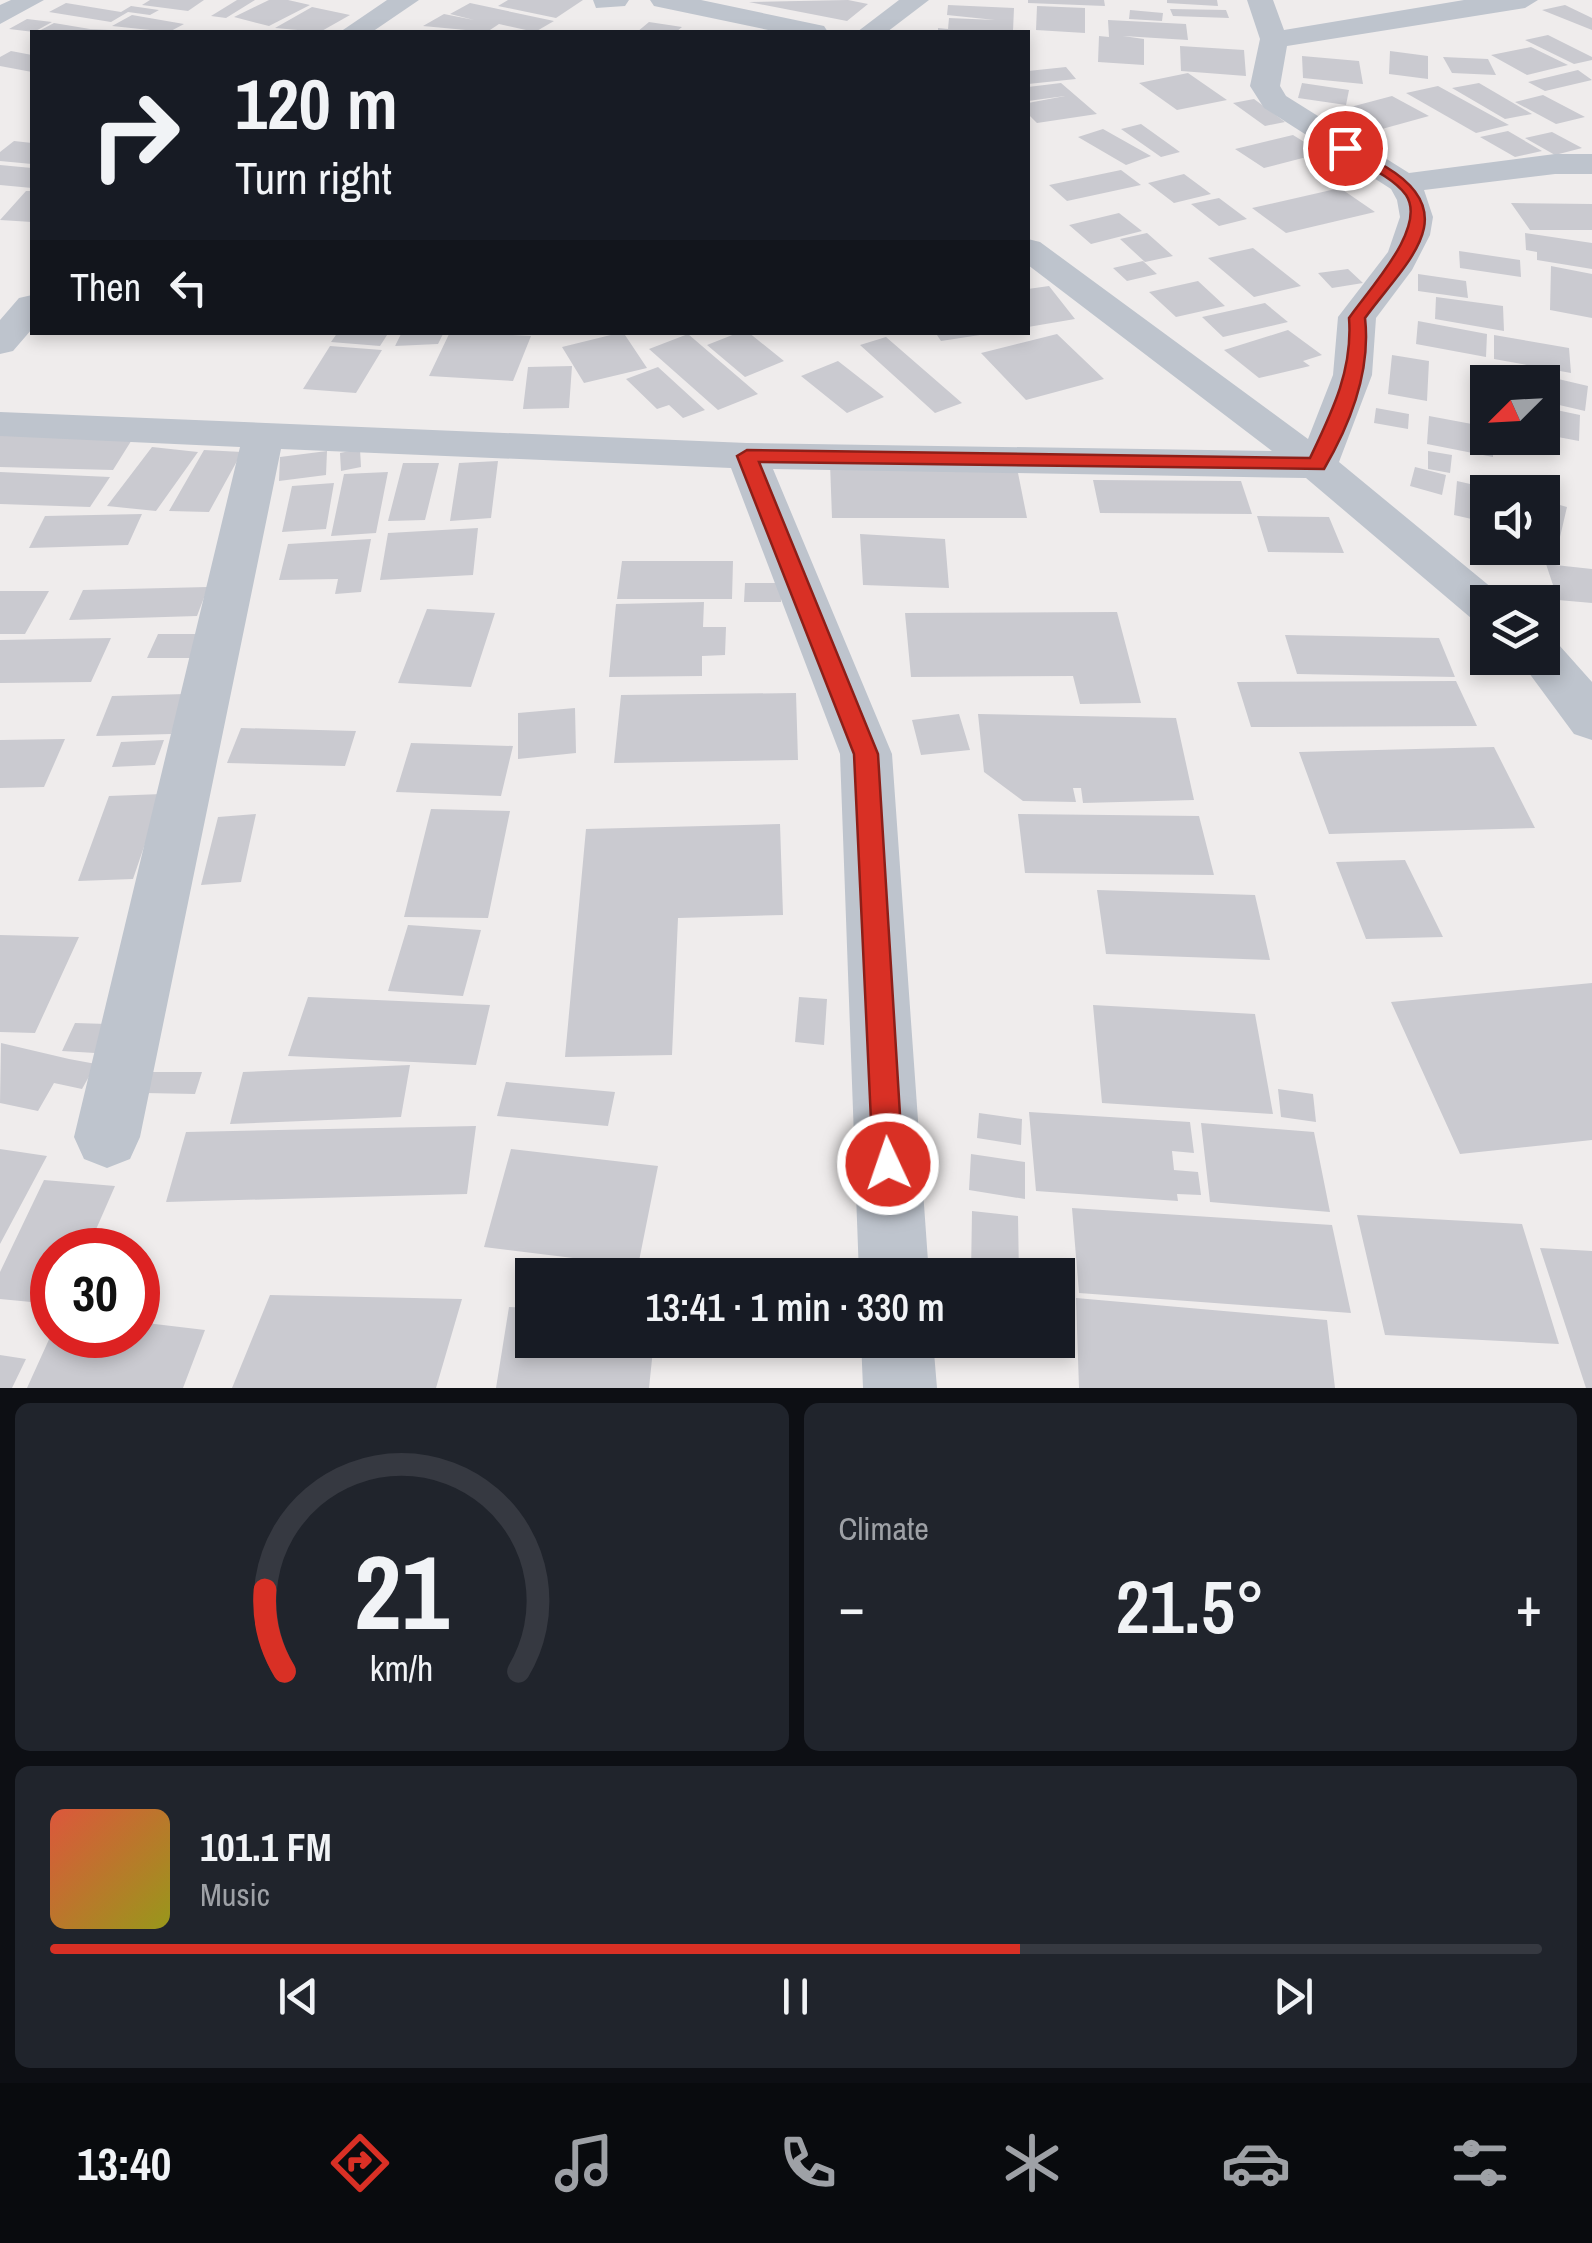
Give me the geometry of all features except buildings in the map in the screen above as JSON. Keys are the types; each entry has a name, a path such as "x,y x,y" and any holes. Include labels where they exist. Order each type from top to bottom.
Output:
{"street":[{"path":"0,16 31,0"},
{"path":"357,30 406,0"},
{"path":"663,0 805,30"},
{"path":"873,30 916,0"},
{"path":"1260,0 1274,38 1264,86 1275,102 1402,183 1416,198 1420,219 1412,241 1357,318 1359,341 1350,394 1317,464"},
{"path":"1274,38 1324,36 1419,14 1525,0"},
{"path":"1402,183 1555,164 1592,164"},
{"path":"1030,250 1317,464 1470,591"},
{"path":"0,343 30,308"},
{"path":"0,424 747,456 1317,464"},
{"path":"107,1137 263,438"},
{"path":"747,456 866,754 893,1258"},
{"path":"1560,673 1592,721"},
{"path":"898,1358 900,1388"}],"route":[{"path":"888,1164 866,754 747,456 1317,464 1350,394 1359,341 1357,318 1412,241 1420,219 1416,198 1402,183 1345,148"}]}
